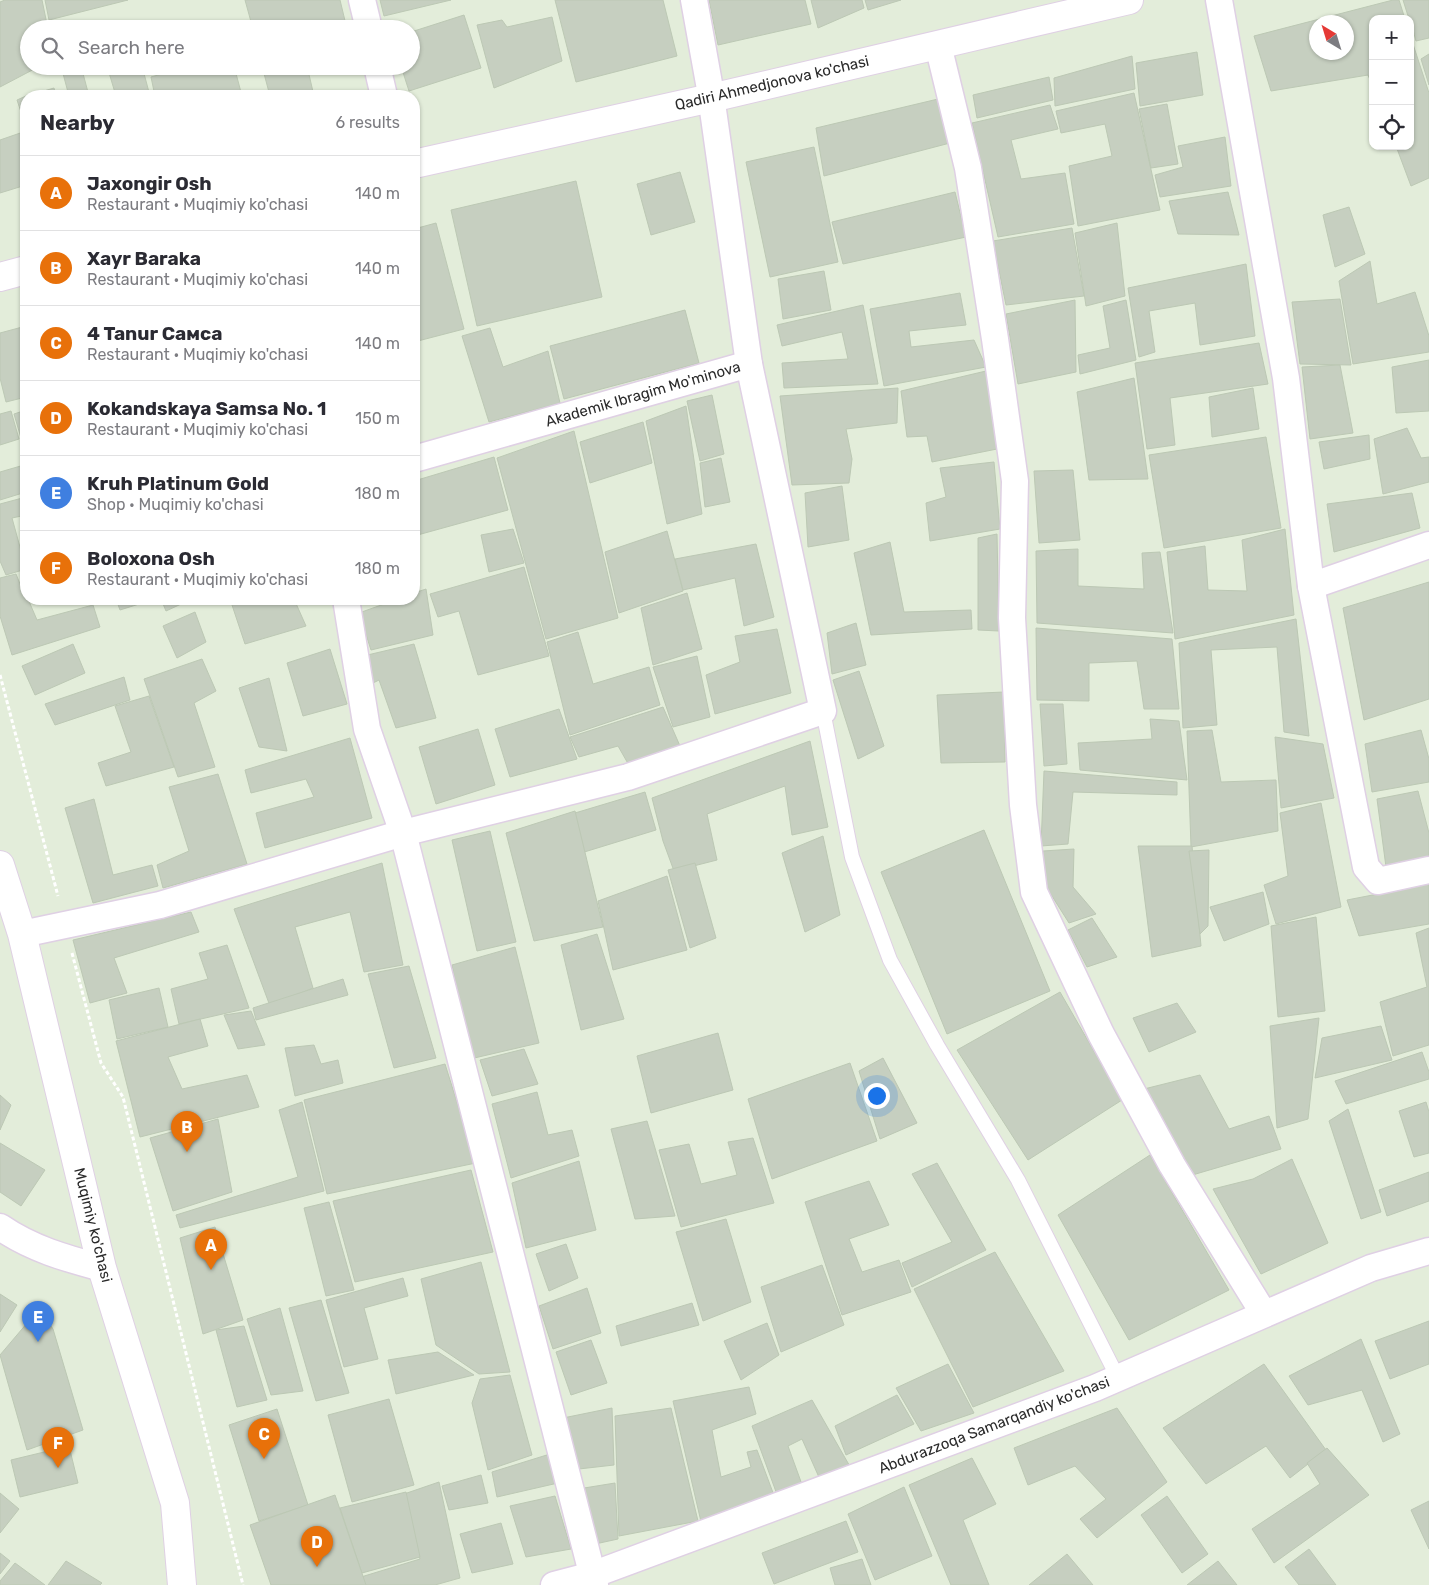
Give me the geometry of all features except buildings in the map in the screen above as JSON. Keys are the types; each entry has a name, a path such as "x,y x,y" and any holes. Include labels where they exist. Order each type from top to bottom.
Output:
{"street":[{"path":"362,0 367,20"},
{"name":"Akademik Ibragim Mo'minova","path":"420,457 749,364 711,93 694,0"},
{"path":"1219,0 1286,378 1311,586 1366,867 1378,881 1429,870"},
{"name":"Qadiri Ahmedjonova ko'chasi","path":"420,163 711,93 938,45 1116,2"},
{"path":"938,45 968,168 1015,482 1012,618 1023,805 1034,892 1101,1034 1172,1165 1264,1314"},
{"path":"379,75 383,90"},
{"path":"0,277 20,272"},
{"path":"22,934 160,905 402,834 628,777 823,711 749,364"},
{"path":"1311,586 1429,545"},
{"path":"347,605 367,729 402,834 594,1580"},
{"name":"Muqimiy ko'chasi","path":"0,866 22,934 102,1268 175,1503 182,1585"},
{"path":"0,1227 50,1254 102,1268"},
{"name":"Abdurazzoqa Samarqandiy ko'chasi","path":"554,1585 594,1580 1095,1388 1371,1268 1429,1251"}],"lane":[{"path":"823,711 852,857 890,960 937,1045 1018,1180 1118,1378"}],"path":[{"path":"0,675 101,1063 123,1097 244,1585"}],"place":[{"name":"Xayr Baraka","path":"187,1152"},
{"name":"Jaxongir Osh","path":"211,1270"},
{"name":"Kruh Platinum Gold","path":"38,1342"},
{"name":"4 Tanur Самса","path":"264,1459"},
{"name":"Boloxona Osh","path":"58,1468"},
{"name":"Kokandskaya Samsa No. 1","path":"317,1567"}]}
